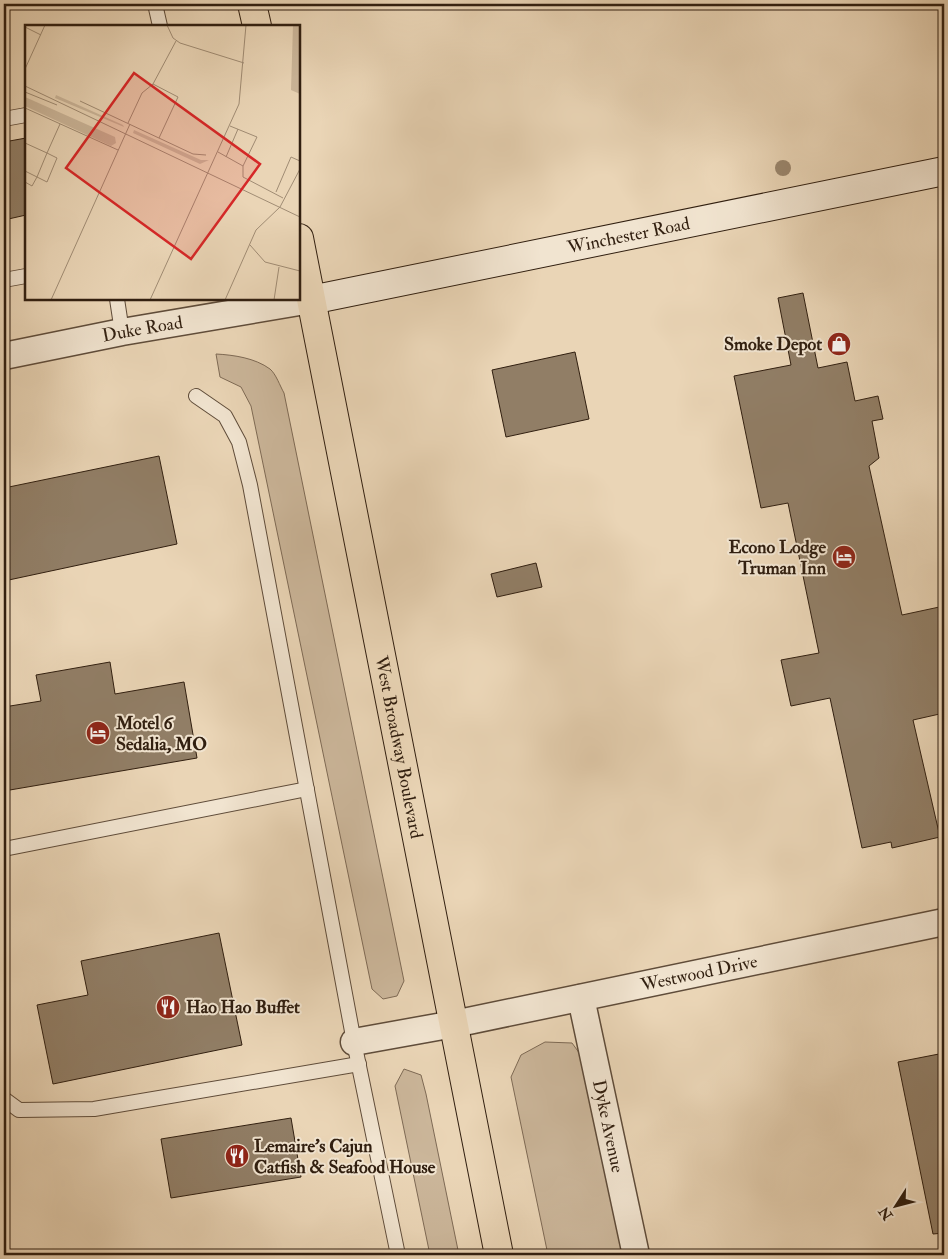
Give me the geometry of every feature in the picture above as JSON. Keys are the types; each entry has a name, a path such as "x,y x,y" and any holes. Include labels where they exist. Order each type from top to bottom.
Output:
{"highway":[{"path":"252,4 257,25"},
{"name":"West Broadway Boulevard","path":"300,243 499,1255"}],"street":[{"name":"Winchester Road","path":"311,300 944,171"},
{"name":"Duke Road","path":"4,356 122,332 311,300"},
{"name":"Westwood Drive","path":"356,1053 454,1024 944,922"},
{"name":"Dyke Avenue","path":"581,998 636,1255"}],"lane":[{"path":"155,4 160,25"},
{"path":"4,119 25,115"},
{"path":"4,280 25,276"},
{"path":"117,300 122,332"},
{"path":"196,396 225,416 239,442 252,494 356,1053 398,1255"},
{"path":"4,849 307,789"},
{"path":"4,1099 19,1110 94,1109 356,1053"}],"shaded area":[{"path":"216,354 244,358 264,365 274,374 284,393 404,981 397,996 383,999 372,989 251,406 241,387 220,377"},
{"path":"545,1042 572,1043 591,1069 628,1255 548,1255 511,1077 521,1055"},
{"path":"404,1069 421,1075 459,1255 430,1255 395,1086"}],"building":[{"path":"25,138 25,215 4,220 4,142"},
{"name":"Econo Lodge Truman Inn","path":"803,293 818,368 847,362 855,401 878,396 883,419 872,421 879,458 869,466 902,615 944,606 944,713 913,720 940,837 892,848 891,842 862,848 830,698 791,706 781,660 819,653 788,503 761,508 734,376 791,365 778,298"},
{"path":"575,352 589,419 506,437 492,370"},
{"path":"159,456 177,544 4,581 4,488"},
{"path":"536,563 542,587 497,597 491,574"},
{"name":"Motel 6 Sedalia, MO","path":"110,662 115,694 184,682 197,758 4,791 4,707 41,701 36,675"},
{"path":"219,933 242,1045 53,1084 37,1005 88,995 81,961"},
{"path":"944,1053 944,1233 933,1234 898,1062"},
{"path":"291,1118 301,1177 171,1198 161,1139"}],"place":[{"name":"Smoke Depot","path":"839,344"},
{"name":"Econo Lodge Truman Inn","path":"844,557"},
{"name":"Motel 6 Sedalia, MO","path":"98,733"},
{"name":"Hao Hao Buffet","path":"168,1007"},
{"name":"Lemaire's Cajun Catfish & Seafood House","path":"237,1156"}]}
